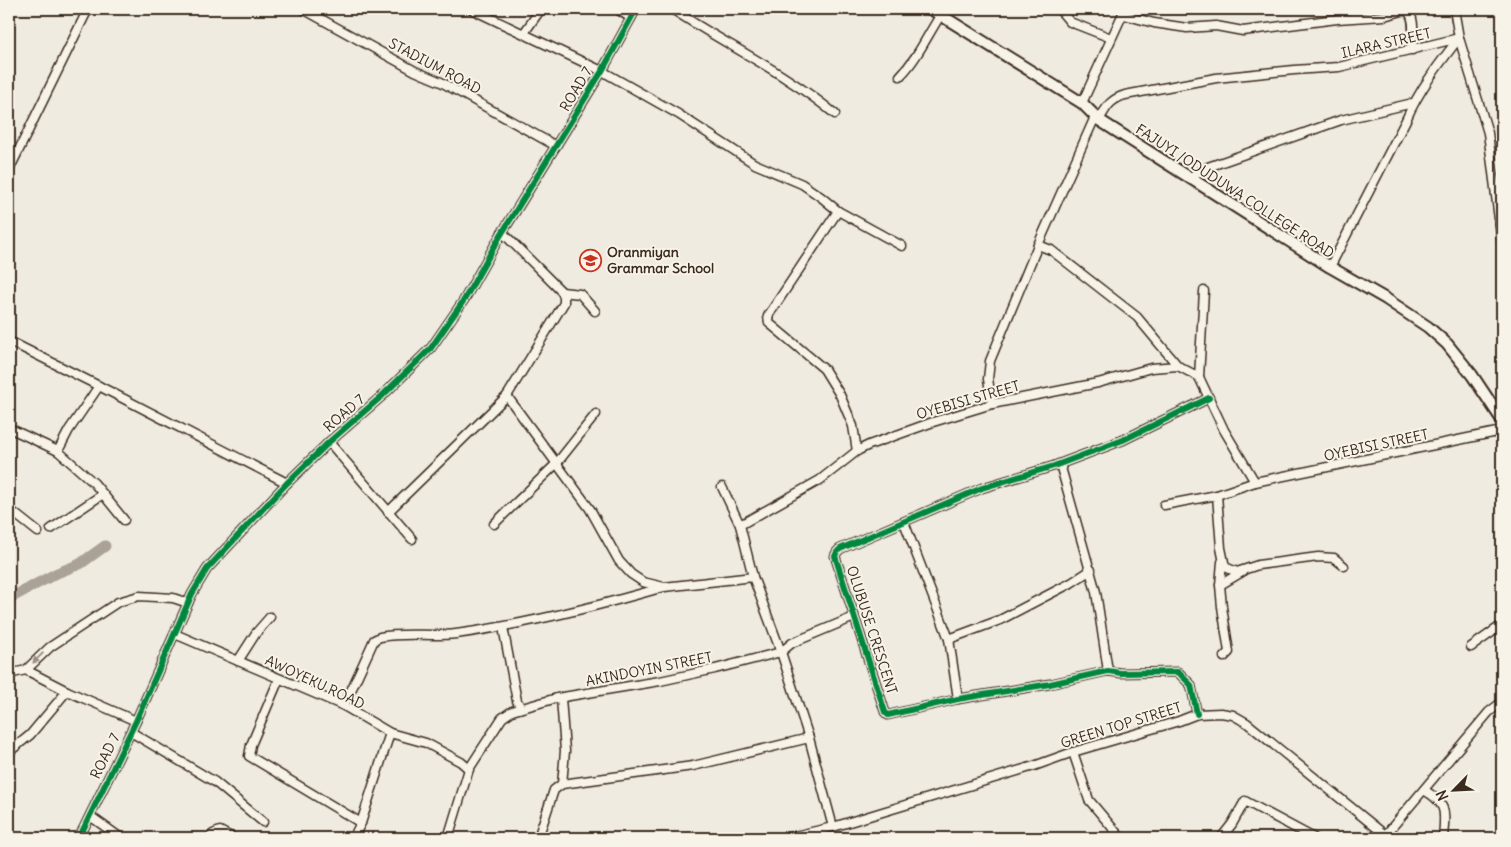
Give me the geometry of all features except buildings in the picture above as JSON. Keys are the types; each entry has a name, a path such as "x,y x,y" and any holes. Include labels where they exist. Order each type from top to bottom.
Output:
{"main road":[{"name":"FAJUYI /ODUDUWA COLLEGE ROAD","path":"931,9 1082,103 1097,119 1428,327 1447,344 1472,375 1502,420"}],"street":[{"path":"9,170 88,9"},
{"name":"STADIUM ROAD","path":"303,9 415,71 442,82 556,146"},
{"path":"471,9 602,71 678,114 755,164 802,184 821,196 838,211 902,246"},
{"path":"524,33 541,9"},
{"path":"617,9 631,18"},
{"name":"ROAD 7","path":"79,838 136,722 188,604 207,569 287,483 329,442 382,396 431,348 464,300 502,232 602,71 636,9"},
{"path":"672,9 699,27 781,74 813,95 835,114"},
{"path":"1059,9 1070,22 1111,38"},
{"path":"1454,9 1459,38 1488,133 1502,243"},
{"path":"1082,103 1124,12 1154,23 1187,28 1216,26 1243,31 1384,16 1406,10 1412,17 1412,50"},
{"path":"900,76 920,51 940,16"},
{"name":"ILARA STREET","path":"992,404 988,379 990,361 1038,245 1097,119 1114,98 1216,78 1338,67 1459,38"},
{"name":"ILARA STREET","path":"1330,267 1414,103 1432,73 1459,38"},
{"path":"1190,177 1208,167 1341,120 1414,103"},
{"path":"838,211 768,316 768,320 769,323 824,369 840,394 853,426 856,451"},
{"path":"388,512 507,396 564,303 562,292 502,232"},
{"path":"1038,245 1051,250 1137,317 1178,366 1199,377"},
{"path":"1204,291 1199,377 1224,430 1255,482"},
{"path":"562,292 580,294 595,311"},
{"path":"9,341 287,483"},
{"name":"OYEBISI STREET","path":"740,524 820,480 856,451 933,422 992,404 1098,383 1151,368 1178,366"},
{"path":"58,451 69,430 100,386"},
{"path":"507,396 590,509 619,561 631,574 643,582 664,586"},
{"name":"OLUBUSE CRESCENT","path":"1197,714 1191,685 1178,672 1122,673 1108,670 1050,684 958,699 888,715 885,712 836,556 837,552 982,488 1060,464 1123,440 1209,398"},
{"path":"494,524 557,463 596,414"},
{"path":"9,428 58,451 94,483 124,520"},
{"name":"OYEBISI STREET","path":"1164,505 1217,495 1255,482 1502,431"},
{"path":"329,442 412,539"},
{"path":"1060,464 1091,570 1108,670"},
{"path":"722,487 740,524 753,577 781,652 809,738 833,827"},
{"path":"51,530 103,494"},
{"path":"1217,495 1222,567 1220,585 1230,652 1224,657"},
{"path":"9,510 38,532"},
{"path":"904,522 948,639 958,699"},
{"path":"1221,548 1225,567 1236,572 1258,565 1318,558 1334,558 1344,566"},
{"path":"1220,585 1246,569"},
{"path":"948,639 1000,620 1071,583 1091,570"},
{"path":"344,706 374,640 380,637 443,636 503,627 586,609 664,586 753,577"},
{"path":"9,674 26,670 50,647 118,602 139,596 173,598 188,604"},
{"path":"238,661 256,633 270,617"},
{"name":"AKINDOYIN STREET","path":"448,838 469,770 502,718 512,711 561,698 660,681 715,669 781,652 792,643 854,617"},
{"path":"1471,647 1502,625"},
{"path":"503,627 517,701 521,708"},
{"name":"AWOYEKU ROAD","path":"175,634 344,706 390,733 426,743 461,762 469,770"},
{"path":"26,670 136,722"},
{"path":"279,679 250,745 249,756 361,823"},
{"path":"9,752 30,735 67,691"},
{"path":"561,698 566,751 562,784"},
{"path":"1386,837 1489,712 1502,702"},
{"name":"GREEN TOP STREET","path":"786,838 833,827 1197,714 1221,713 1233,715 1247,723 1386,837"},
{"path":"131,732 215,782 263,822"},
{"path":"354,838 361,823 390,733"},
{"path":"538,838 554,790 562,784 693,766 809,738"},
{"path":"1072,752 1089,800 1121,838"},
{"path":"1424,790 1438,798 1443,808 1442,838"},
{"path":"1221,838 1232,824 1245,801 1314,838"},
{"path":"90,816 121,838"},
{"path":"210,838 213,834 220,831 233,838"}],"waterway":[{"path":"9,601 14,596 57,573 80,564 105,546"}],"cycle path":[{"path":"79,838 136,721 192,594 207,569 287,483 329,442 382,396 431,348 464,300 499,238 602,71 636,9"},
{"path":"1197,714 1191,685 1178,672 1121,673 1108,671 1050,684 958,699 888,715 885,712 835,556 840,549 982,488 1054,466 1123,440 1209,398"}],"place":[{"name":"Oranmiyan Grammar School","path":"591,260"}]}
